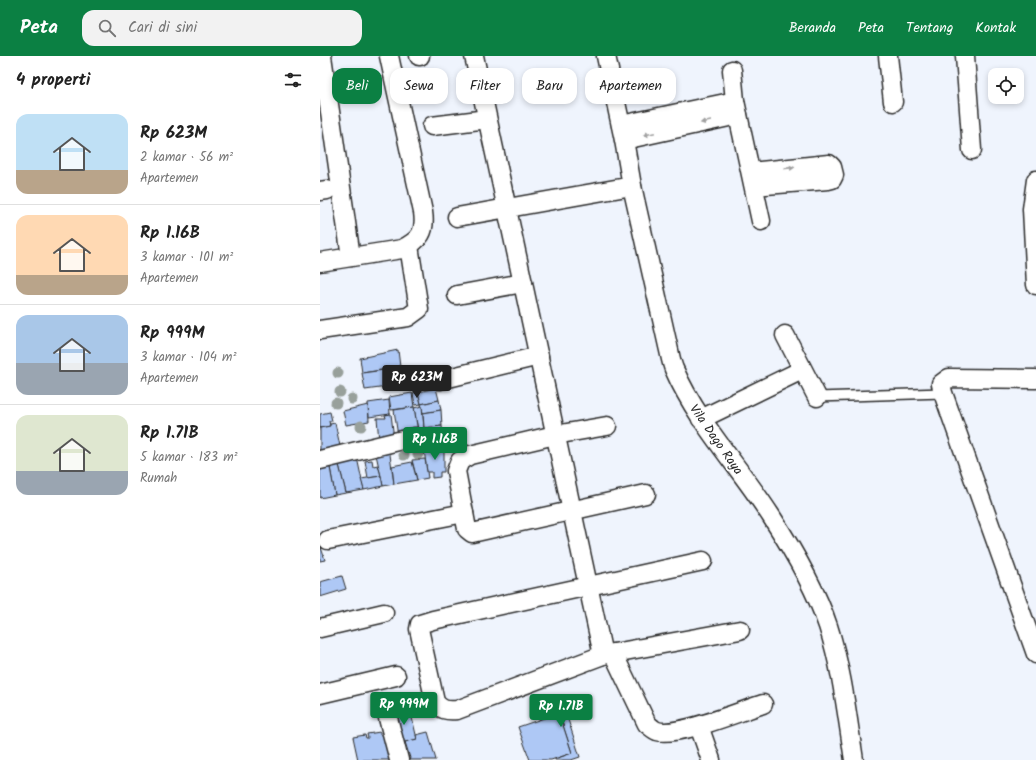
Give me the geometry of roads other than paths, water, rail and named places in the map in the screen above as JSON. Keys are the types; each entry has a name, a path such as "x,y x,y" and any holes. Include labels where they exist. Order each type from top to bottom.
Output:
{"street":[{"path":"322,56 351,257"},
{"path":"320,262 402,249 409,246 420,236 423,230 424,223 389,56"},
{"path":"474,56 588,585 608,654 647,724 656,731 671,732 699,726 763,704"},
{"name":"Vila Dago Raya","path":"606,56 632,186 674,368 700,419 771,515 792,549 820,606 828,627 840,672 854,760"},
{"path":"888,56 893,102"},
{"path":"965,56 972,150"},
{"path":"732,70 736,108 761,221"},
{"path":"622,132 736,108"},
{"path":"432,126 487,119"},
{"path":"1036,180 1032,208 1036,285"},
{"path":"457,217 632,186"},
{"path":"320,330 408,317 419,309 409,246"},
{"path":"456,295 523,283"},
{"path":"785,335 816,397"},
{"path":"440,380 539,356"},
{"path":"700,419 802,370"},
{"path":"1036,379 949,378 941,384 1036,654"},
{"path":"607,426 470,455 460,461 456,471 468,529 472,533 646,494"},
{"path":"320,460 415,437"},
{"path":"328,540 464,513"},
{"path":"703,561 588,585 420,624 419,629 436,702 440,708 446,710 457,710 608,654 740,630"},
{"path":"320,628 384,613"},
{"path":"320,694 396,676"},
{"path":"388,718 399,760"},
{"path":"699,726 711,760"}],"lane":[{"path":"816,397 943,393"}]}
